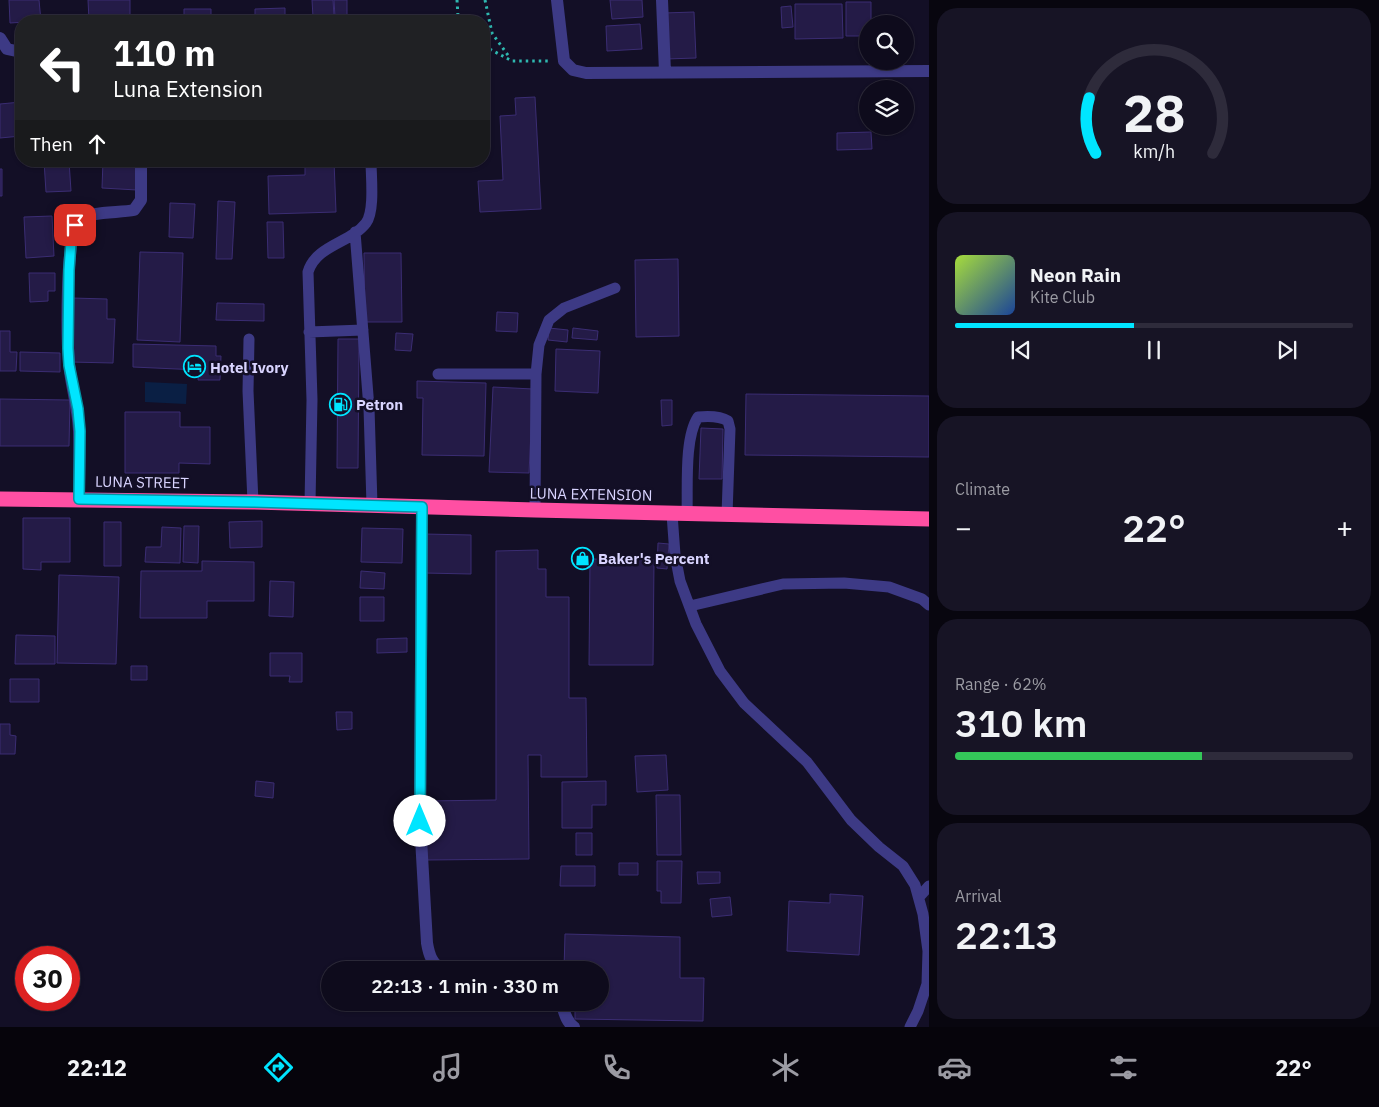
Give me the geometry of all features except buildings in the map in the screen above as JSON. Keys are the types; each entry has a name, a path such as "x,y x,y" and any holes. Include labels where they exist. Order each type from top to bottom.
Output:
{"highway":[{"name":"LUNA STREET","path":"0,499 252,502"},
{"name":"LUNA EXTENSION","path":"252,502 929,519"}],"street":[{"path":"557,0 564,61 573,70 586,73 929,71"},
{"path":"662,0 665,72"},
{"path":"0,38 8,49 15,51"},
{"path":"79,499 80,431 68,348 69,270 72,231 78,220 86,216 134,210 141,200 141,167"},
{"path":"422,507 420,821 427,943 430,958 433,961"},
{"path":"565,1011 570,1024 574,1027"}],"lane":[{"path":"310,503 312,400 308,272 311,263 318,255 355,232 366,222 370,214 371,167"},
{"path":"355,232 369,408 372,505"},
{"path":"535,510 536,374 539,345 549,320 564,308 614,288"},
{"path":"309,332 363,330"},
{"path":"249,338 248,391 252,502"},
{"path":"438,374 536,374"},
{"path":"727,515 730,429 728,421 724,418 698,417 692,426 689,440 675,555 680,581 696,624 720,671 744,703 807,762 851,820 878,848 902,866 915,885 923,914 928,951 927,984 918,1011 910,1027"},
{"path":"690,606 783,584 844,584 889,587 922,599 929,605"},
{"path":"919,898 929,886"}],"path":[{"path":"457,0 458,15"},
{"path":"485,0 488,15"},
{"path":"490,24 492,33 512,61"},
{"path":"490,49 512,61 564,61"}],"water":[{"path":"145,382 187,384 186,404 145,402"}],"place":[{"name":"Hotel Ivory","path":"194,367"},
{"name":"Petron","path":"340,404"},
{"name":"Baker's Percent","path":"582,558"}],"route":[{"path":"75,225 72,231 69,270 68,348 80,431 79,499 422,507 420,821"}]}
